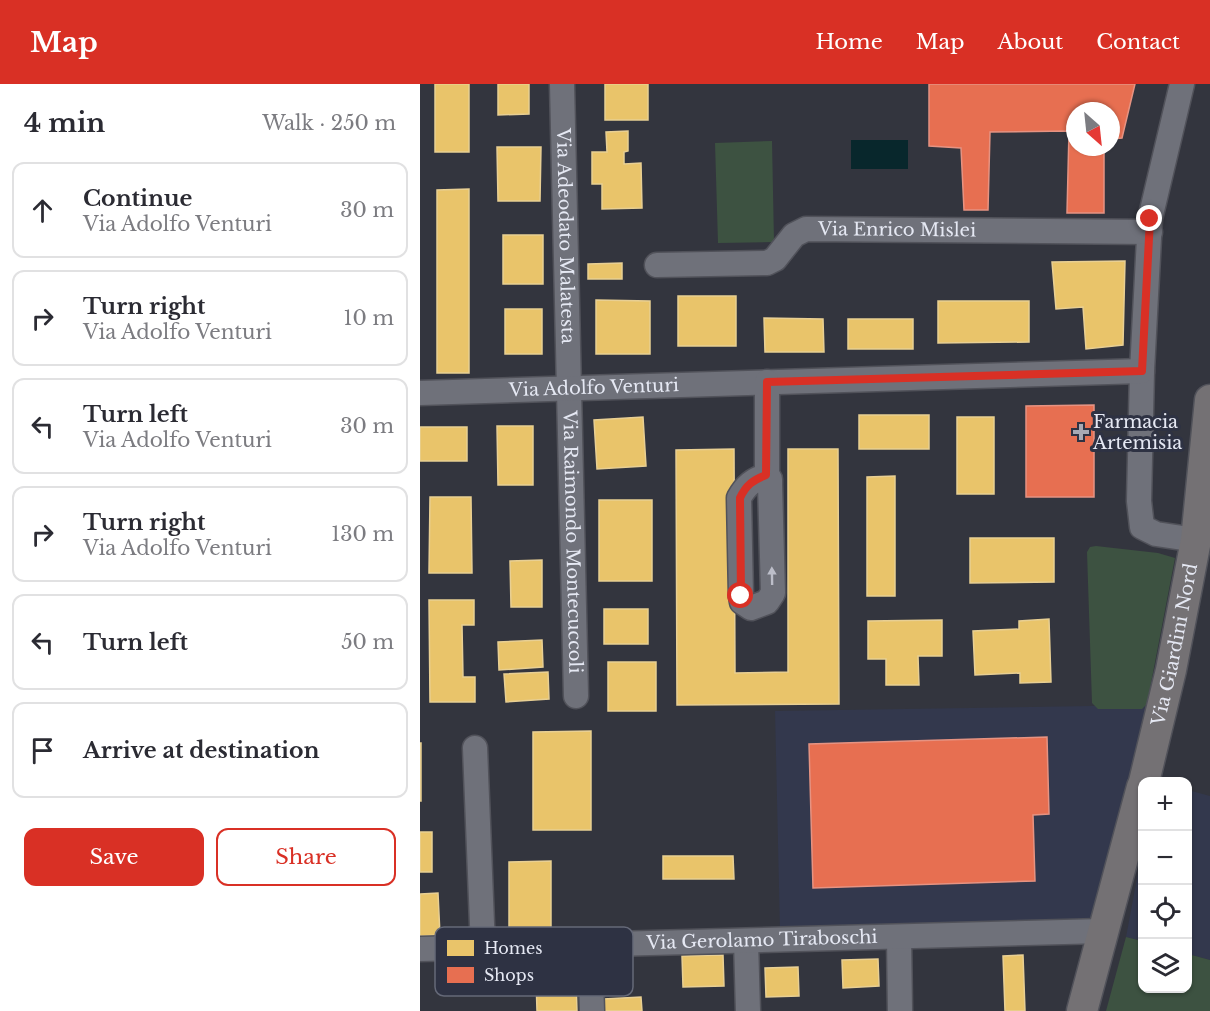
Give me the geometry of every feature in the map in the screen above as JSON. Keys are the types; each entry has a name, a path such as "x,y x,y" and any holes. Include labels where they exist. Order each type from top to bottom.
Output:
{"main road":[{"name":"Via Giardini Nord","path":"1145,777 1171,670 1196,540 1210,400"},
{"path":"1083,1011 1138,805"}],"street":[{"name":"Via Adeodato Malatesta","path":"562,84 569,388"},
{"path":"1182,84 1150,219 1142,371 1139,501 1142,527 1156,534 1196,540"},
{"name":"Via Enrico Mislei","path":"657,265 767,263 776,259 794,235 806,229 1149,232"},
{"name":"Via Adolfo Venturi","path":"420,393 1142,371"},
{"path":"766,475 767,382"},
{"name":"Via Raimondo Montecuccoli","path":"569,388 576,696"},
{"path":"475,748 482,927"},
{"name":"Via Gerolamo Tiraboschi","path":"633,944 1103,931"},
{"path":"898,937 900,1011"},
{"path":"746,941 748,1011"},
{"path":"592,996 592,1011"}],"shaded area":[{"path":"851,140 908,140 908,169 851,169"},
{"path":"772,141 774,242 718,243 715,143"},
{"path":"1090,547 1158,553 1175,558 1147,704 1142,709 1098,709 1092,703 1087,552"},
{"path":"1152,705 1094,919 780,931 775,711"},
{"path":"1192,791 1210,796 1210,960 1192,955"},
{"path":"1138,873 1138,940 1126,937"},
{"path":"1126,937 1138,940 1138,993 1192,993 1192,955 1210,960 1210,1011 1106,1011"}],"building: Homes":[{"path":"435,84 469,84 469,152 435,152"},
{"path":"498,84 529,84 529,114 498,115"},
{"path":"605,84 648,84 648,120 605,120"},
{"path":"628,131 628,151 624,152 624,164 641,163 642,208 602,209 602,184 592,184 592,152 607,152 606,132"},
{"path":"497,147 541,147 540,201 498,201"},
{"path":"469,189 469,373 437,373 437,190"},
{"path":"503,235 543,235 543,284 503,284"},
{"path":"1125,261 1123,345 1086,349 1083,307 1056,309 1052,262"},
{"path":"622,263 622,279 588,279 588,264"},
{"path":"678,296 736,296 736,346 678,346"},
{"path":"596,300 650,301 650,354 596,354"},
{"path":"938,301 1029,301 1029,342 938,343"},
{"path":"505,309 542,309 542,354 505,354"},
{"path":"764,318 823,319 824,352 765,352"},
{"path":"848,319 913,319 913,349 848,349"},
{"path":"859,415 929,415 929,449 859,449"},
{"path":"643,417 646,466 597,469 594,420"},
{"path":"957,417 994,417 994,494 957,494"},
{"path":"497,426 533,426 533,485 498,485"},
{"path":"420,427 467,427 467,461 420,461"},
{"path":"734,449 735,673 788,672 788,449 838,449 839,704 677,705 676,450"},
{"path":"895,476 895,596 867,596 867,477"},
{"path":"430,497 471,497 472,573 429,573"},
{"path":"599,500 652,500 652,581 599,581"},
{"path":"970,538 1054,538 1054,582 970,583"},
{"path":"542,560 542,607 511,607 510,561"},
{"path":"429,600 474,600 474,625 462,625 463,677 475,677 475,702 430,702"},
{"path":"604,609 648,609 648,644 604,644"},
{"path":"1049,619 1051,682 1020,683 1020,673 975,675 973,631 1019,629 1019,621"},
{"path":"942,620 942,656 918,656 919,685 886,685 886,659 868,659 868,621"},
{"path":"542,640 543,667 499,670 498,642"},
{"path":"608,662 656,662 656,711 608,711"},
{"path":"548,672 549,699 506,702 504,674"},
{"path":"591,731 591,830 533,830 533,732"},
{"path":"421,743 421,801 420,801"},
{"path":"420,832 432,832 432,872 420,872"},
{"path":"663,856 733,856 734,879 663,879"},
{"path":"551,861 551,927 509,927 509,862"},
{"path":"438,893 440,927 435,927 435,935 420,936 420,894"},
{"path":"723,955 724,986 683,987 682,956"},
{"path":"1023,955 1025,1011 1005,1011 1003,956"},
{"path":"878,959 879,986 843,988 842,960"},
{"path":"798,967 799,996 766,997 765,968"},
{"path":"537,996 577,996 577,1011 537,1011"},
{"path":"641,997 642,1011 604,1011 604,999"}],"building: Shops":[{"path":"929,84 1135,84 1122,138 1120,138 1120,102 1066,102 1066,131 990,132 988,210 964,210 961,148 929,146"},
{"path":"1068,156 1104,156 1104,213 1067,213"},
{"path":"1094,405 1094,497 1026,497 1026,406"},
{"path":"1047,737 1049,814 1033,815 1035,881 813,888 809,744"}],"place":[{"name":"Farmacia Artemisia","path":"1081,432"}],"route":[{"path":"741,596 740,498 752,481 766,475 767,382 1142,371 1150,219"}]}
